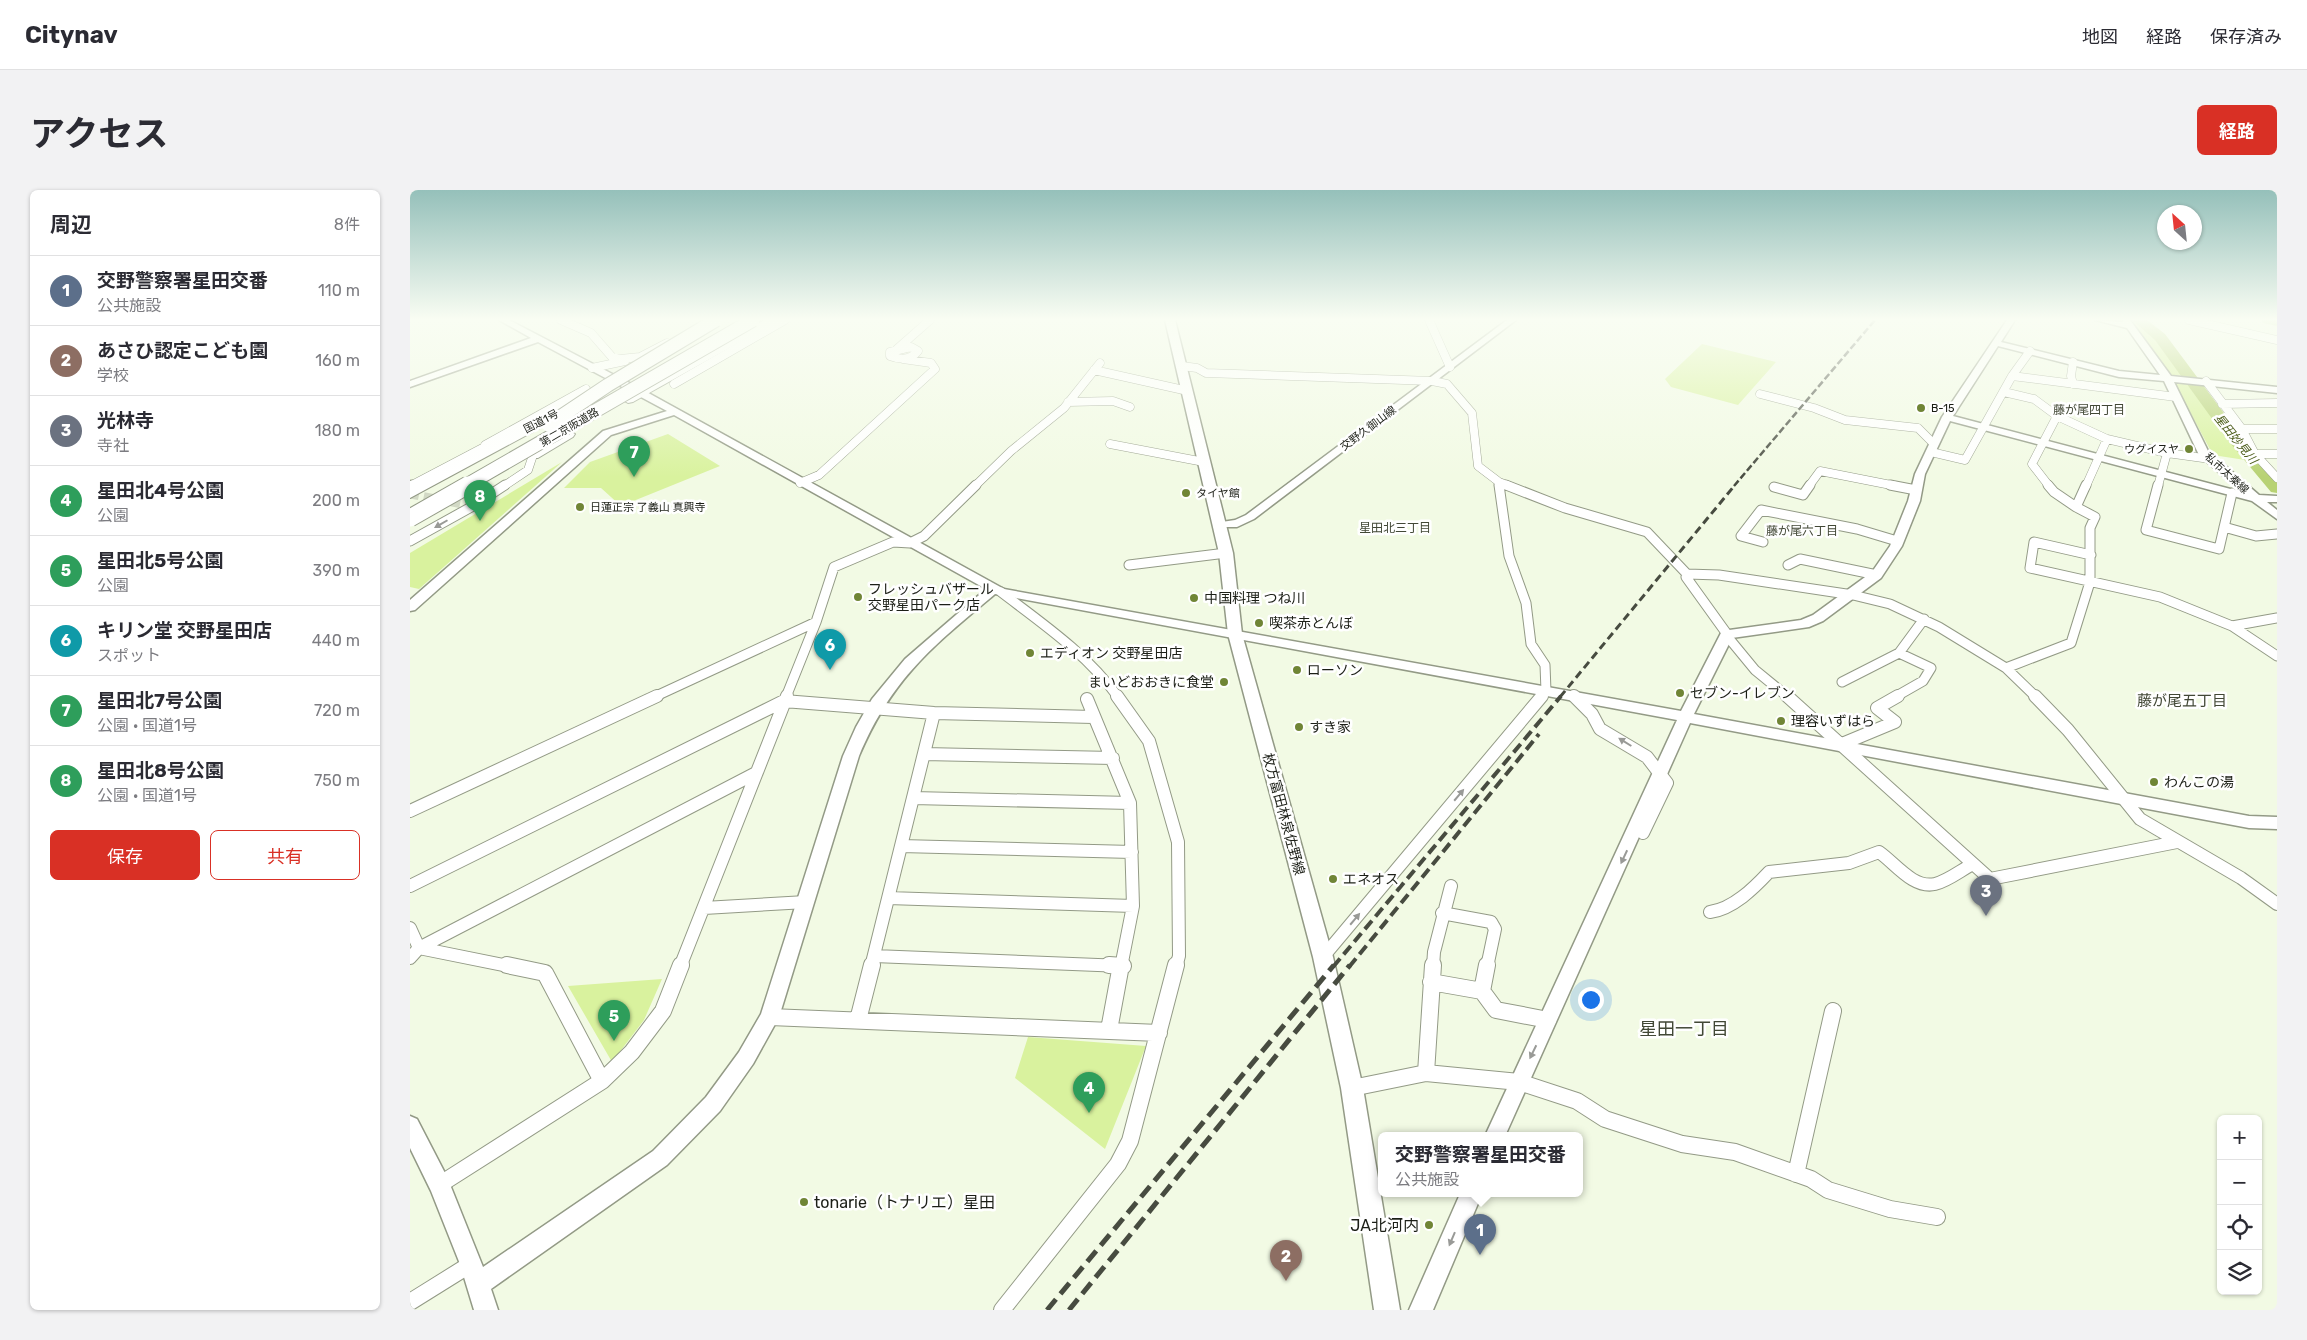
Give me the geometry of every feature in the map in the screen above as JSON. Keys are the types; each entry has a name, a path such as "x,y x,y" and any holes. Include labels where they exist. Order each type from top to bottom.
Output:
{"highway":[{"path":"509,444 629,372"},
{"name":"国道1号","path":"410,493 509,444 634,372"},
{"name":"第二京阪道路","path":"410,506 509,444 641,372"},
{"name":"第二京阪道路","path":"410,518 529,454 671,372"},
{"path":"529,454 681,372"},
{"name":"国道1号","path":"410,527 529,454 640,392 673,379 683,372"}],"main road":[{"name":"枚方富田林泉佐野線","path":"1184,372 1226,553 1235,634 1323,957 1352,1088 1387,1310"}],"street":[{"path":"410,384 443,372"},
{"path":"601,372 640,392 800,483 997,591 1064,640 1103,676 1149,741 1178,842 1180,956 1130,1141 1118,1164 1002,1310"},
{"path":"673,379 685,372"},
{"path":"800,483 819,474 931,372"},
{"path":"439,1185 602,1081 632,1052 663,1011 816,622 834,567 893,542 910,543 924,536 1011,451 1059,412 1093,372"},
{"path":"1117,372 1188,391"},
{"path":"1205,372 1432,381 1447,384 1472,413 1478,466 1499,482 1565,508 1647,532 1687,574 1686,577 1727,635 1755,670 1844,746 1990,879 2177,842"},
{"name":"交野久御山線","path":"1219,525 1237,523 1250,517 1443,372"},
{"path":"1727,635 1804,624 1818,618 1853,595 1877,575 1898,541 1920,474 1947,417 1977,372"},
{"path":"1760,394 1814,408 1845,420 1918,428 1932,448 1965,460 1985,428 2015,372"},
{"path":"2072,372 2073,384"},
{"path":"2112,372 2277,390"},
{"name":"私市太秦線","path":"2163,372 2203,453 2277,516"},
{"path":"2012,376 2176,397"},
{"path":"2206,381 2242,429 2255,454 2277,478"},
{"path":"410,486 586,389"},
{"path":"2004,392 2034,399 2057,416 2107,439 2167,453 2210,459"},
{"path":"1068,402 1113,401 1130,407"},
{"path":"2222,404 2277,404"},
{"path":"410,607 607,433 675,412"},
{"path":"2006,668 2071,643 2090,582 2090,528 2095,517 2054,492 2032,464 2057,416"},
{"path":"1947,417 2232,493 2255,498 2277,499"},
{"path":"2242,429 2277,429"},
{"path":"2076,507 2107,439"},
{"path":"485,445 509,444"},
{"path":"1110,444 1160,452 1192,461 1204,462"},
{"path":"2167,453 2146,530 2219,549 2232,493"},
{"path":"410,541 473,506 528,470 529,454"},
{"path":"2255,454 2277,454"},
{"path":"1774,487 1803,495 1820,471 1916,490"},
{"path":"1323,957 1546,691 1545,665 1532,644 1526,603 1509,556 1499,482"},
{"path":"1763,542 1741,536 1761,510 1857,529 1898,541"},
{"path":"2224,528 2256,536 2277,534"},
{"path":"2091,555 2034,542 2030,568 2160,596 2232,626 2276,654"},
{"path":"1129,565 1226,553"},
{"path":"1788,565 1800,559 1877,575"},
{"path":"1687,574 1719,575 1737,580 1853,595 1890,604 1924,619 2006,668 2068,730 2140,819 2240,878 2277,904"},
{"path":"477,1285 660,1158 713,1104 746,1058 770,1017 862,726 894,678 913,656 997,591 1573,695 2124,800 2249,822 2277,823"},
{"path":"2232,626 2277,618"},
{"path":"1842,682 1899,652 1924,619"},
{"path":"410,811 816,622"},
{"path":"1497,1132 1661,775 1686,716 1727,635"},
{"path":"1844,746 1895,722 1877,708 1923,681 1931,668 1899,652"},
{"path":"1573,695 1592,714 1600,729 1647,757 1667,783 1643,833"},
{"path":"1087,699 1130,803 1133,906 1123,966 1109,1030"},
{"path":"410,886 784,701 934,713 1094,717"},
{"path":"858,1020 934,713"},
{"path":"924,754 1113,758"},
{"path":"414,953 756,773"},
{"path":"913,798 1130,803"},
{"path":"901,846 1132,852"},
{"path":"1710,912 1719,911 1751,890 1769,872 1849,863 1879,852 1912,878 1934,884 1973,864"},
{"path":"1426,1073 1434,952 1442,913 1451,886"},
{"path":"888,898 1133,906"},
{"path":"704,908 806,902"},
{"path":"1442,913 1491,922 1495,928 1482,991"},
{"path":"410,928 414,953"},
{"path":"414,953 545,973 602,1081"},
{"path":"874,956 1123,966"},
{"path":"1431,982 1482,991 1496,1010 1548,1020"},
{"path":"1796,1174 1833,1011"},
{"path":"770,1017 1159,1033"},
{"path":"1352,1088 1426,1073 1519,1082 1577,1101 1605,1119 1682,1144 1735,1152 1811,1179 1828,1190 1872,1203 1938,1217"},
{"path":"410,1126 439,1185 471,1264 486,1310"},
{"path":"1421,1310 1470,1197"},
{"path":"410,1302 471,1264"}],"green space":[{"path":"1672,372 1767,372 1738,405 1671,387 1665,379"},
{"path":"2167,372 2182,372 2185,376 2169,375"},
{"path":"2174,382 2192,384 2245,460 2213,455"},
{"path":"668,434 720,466 621,506 601,488 564,488 590,462"},
{"path":"562,462 419,589 410,587 410,553"},
{"path":"662,979 644,1020 612,1062 568,986"},
{"path":"1028,1037 1146,1046 1105,1149 1015,1078"}],"waterway":[{"name":"星田妙見川","path":"2186,372 2232,435 2277,488"}],"tunnel":[{"path":"410,494 473,506"}],"railway":[{"path":"1734,486 1831,372"},
{"path":"1560,697 1735,485"},
{"path":"1333,967 1561,696"},
{"path":"1349,967 1539,734"},
{"path":"1047,1310 1334,965"},
{"path":"1069,1310 1350,965"}],"place":[{"name":"B-15","path":"1921,408"},
{"name":"ウグイスヤ","path":"2189,449"},
{"name":"星田北7号公園","path":"634,477"},
{"name":"タイヤ館","path":"1186,493"},
{"name":"日蓮正宗 了義山 真興寺","path":"580,507"},
{"name":"星田北8号公園","path":"480,521"},
{"name":"フレッシュバザール 交野星田パーク店","path":"858,597"},
{"name":"中国料理 つね川","path":"1194,598"},
{"name":"喫茶赤とんぼ","path":"1259,623"},
{"name":"エディオン 交野星田店","path":"1030,653"},
{"name":"キリン堂 交野星田店","path":"830,670"},
{"name":"ローソン","path":"1297,670"},
{"name":"まいどおおきに食堂","path":"1224,682"},
{"name":"セブン-イレブン","path":"1680,693"},
{"name":"理容いずはら","path":"1781,721"},
{"name":"すき家","path":"1299,727"},
{"name":"わんこの湯","path":"2154,782"},
{"name":"エネオス","path":"1333,879"},
{"name":"光林寺","path":"1986,916"},
{"name":"星田北5号公園","path":"614,1041"},
{"name":"星田北4号公園","path":"1089,1113"},
{"name":"tonarie（トナリエ）星田","path":"804,1202"},
{"name":"JA北河内","path":"1429,1225"},
{"name":"交野警察署星田交番","path":"1480,1255"},
{"name":"あさひ認定こども園","path":"1286,1281"}],"district":[{"name":"藤が尾四丁目","path":"2089,410"},
{"name":"星田北三丁目","path":"1395,528"},
{"name":"藤が尾六丁目","path":"1802,531"},
{"name":"藤が尾五丁目","path":"2182,701"},
{"name":"星田一丁目","path":"1684,1029"}]}
